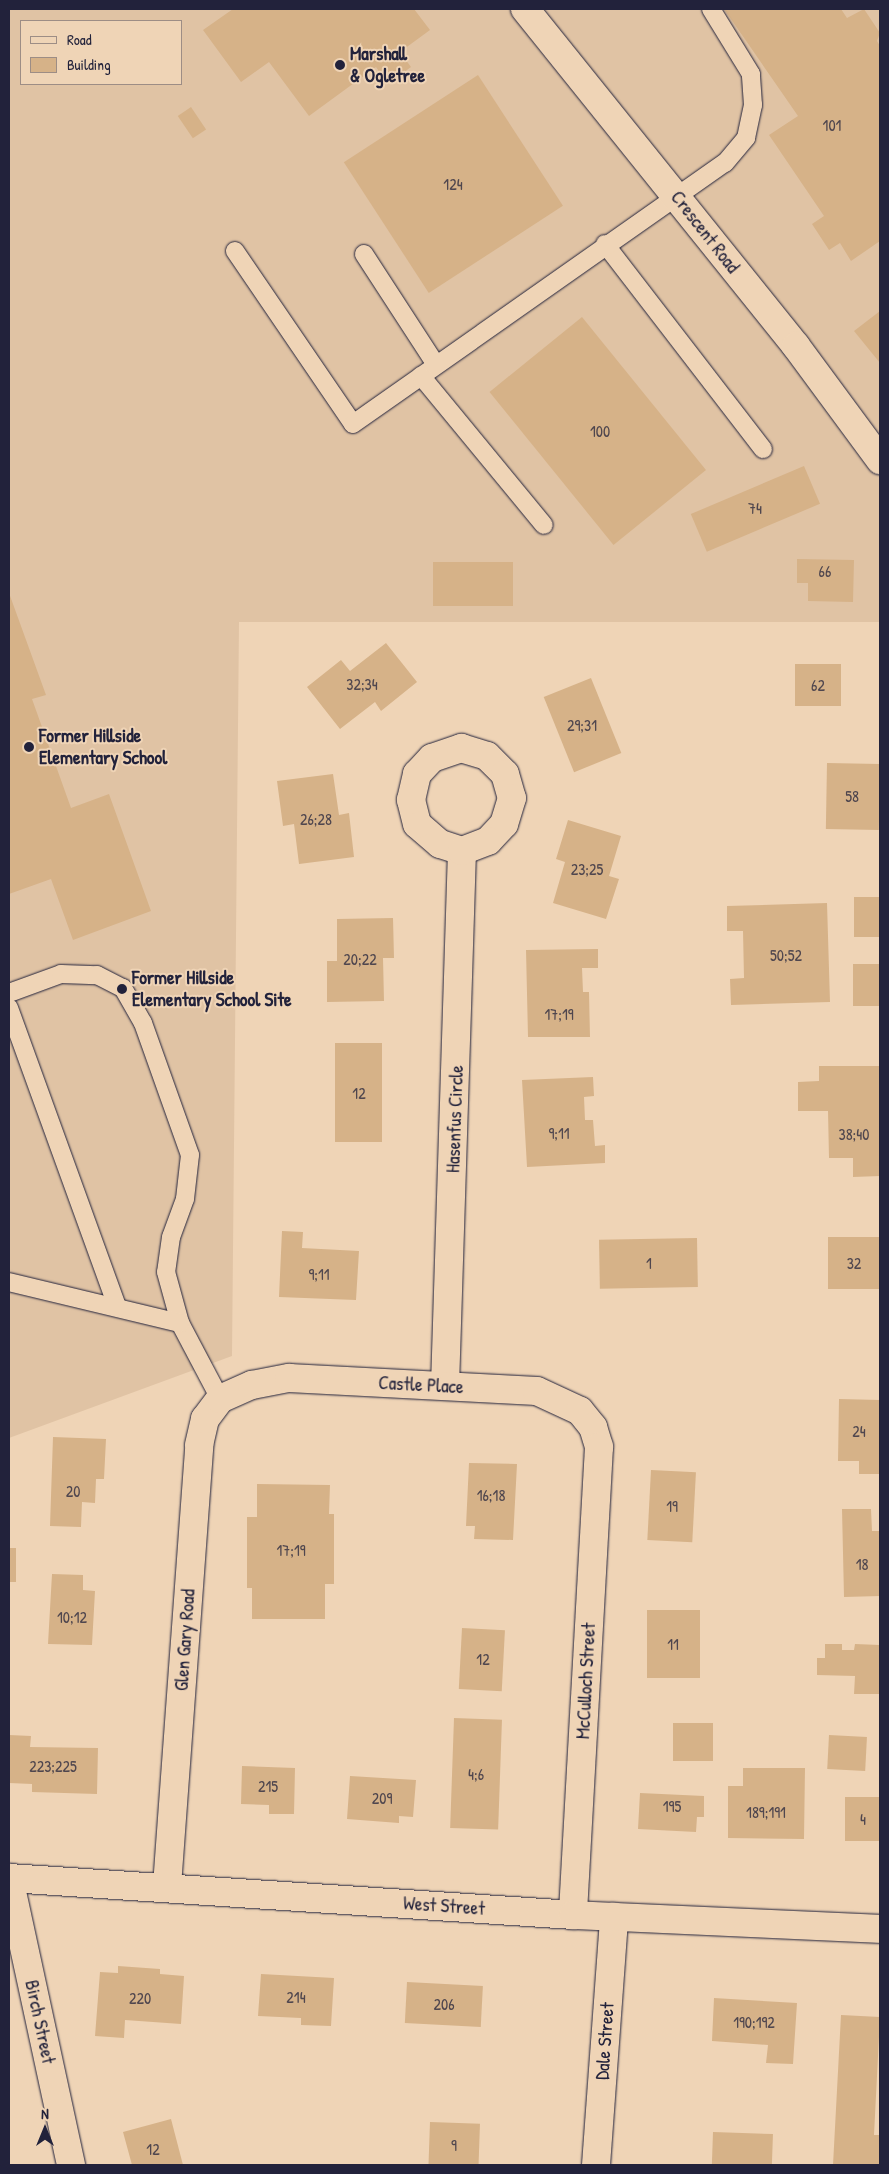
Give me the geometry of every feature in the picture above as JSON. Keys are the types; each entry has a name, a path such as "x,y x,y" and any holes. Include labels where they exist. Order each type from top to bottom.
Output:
{"street":[{"name":"Crescent Road","path":"525,9 675,194 880,460"},
{"name":"Hasenfus Circle","path":"445,1386 462,851"},
{"name":"Castle Place","path":"220,1399 252,1385 289,1378 537,1391 563,1400 589,1421 598,1447"},
{"name":"Glen Gary Road","path":"167,1886 198,1445 205,1419 220,1399"},
{"name":"McCulloch Street","path":"573,1915 598,1447"},
{"name":"West Street","path":"9,1878 167,1886 573,1915 880,1929"},
{"name":"Birch Street","path":"9,1878 71,2165"},
{"name":"Dale Street","path":"596,2165 614,1917"}],"lane":[{"path":"234,251 353,424 675,194 730,157 746,138 753,105 751,74 711,9"},
{"path":"606,244 763,449"},
{"path":"364,254 436,365"},
{"path":"421,376 544,525"},
{"path":"9,993 61,974 97,975 123,988 144,1022 190,1155 185,1199 171,1237 166,1272 180,1324 220,1399"},
{"path":"9,1008 117,1307"},
{"path":"9,1282 180,1324"}],"shaded area":[{"path":"9,9 880,9 880,622 239,622 232,1356 9,1438"}],"building":[{"name":"Marshall & Ogletree","path":"233,9 414,9 430,30 400,52 411,67 388,84 376,67 309,116 269,62 241,82 203,30"},
{"path":"724,9 841,9 847,18 864,9 880,33 877,41 880,46 880,241 851,261 840,243 829,250 812,224 824,216 769,135 798,116"},
{"path":"478,75 563,206 429,293 344,162"},
{"path":"191,107 206,129 193,138 178,116"},
{"path":"880,311 880,363 854,331"},
{"path":"582,317 706,470 613,545 490,392"},
{"path":"804,466 820,504 707,552 691,514"},
{"path":"797,559 854,560 853,602 808,601 808,583 797,583"},
{"path":"433,562 513,562 513,606 433,606"},
{"name":"Former Hillside Elementary School","path":"9,593 46,695 32,699 71,808 109,794 151,911 73,940 51,879 9,894"},
{"path":"386,643 417,682 381,711 375,702 340,729 307,687 341,660 350,671"},
{"path":"795,664 841,664 841,706 795,706"},
{"path":"591,678 621,753 574,772 544,697"},
{"path":"827,763 880,764 879,830 826,829"},
{"path":"333,774 339,815 349,813 354,857 299,864 294,824 283,826 277,781"},
{"path":"568,820 621,836 609,876 619,879 606,919 553,903 565,862 556,859"},
{"path":"854,897 880,897 880,937 854,937"},
{"path":"827,903 830,1002 731,1005 730,979 744,978 743,931 727,931 727,906"},
{"path":"393,918 394,958 383,958 384,1001 327,1002 327,961 337,961 337,919"},
{"path":"598,949 598,968 582,968 583,992 589,992 590,1037 528,1037 526,950"},
{"path":"853,964 880,964 880,1006 853,1006"},
{"path":"335,1043 382,1043 382,1142 335,1142"},
{"path":"819,1066 879,1066 880,1176 853,1177 853,1158 829,1158 828,1111 798,1111 798,1082 819,1081"},
{"path":"593,1077 594,1096 584,1097 585,1120 593,1120 595,1146 605,1145 605,1163 527,1167 522,1080"},
{"path":"282,1231 303,1232 302,1248 359,1251 356,1300 279,1297"},
{"path":"828,1237 880,1237 880,1289 828,1289"},
{"path":"697,1238 698,1287 600,1289 599,1240"},
{"path":"839,1399 880,1400 880,1474 859,1474 859,1461 838,1461"},
{"path":"53,1437 106,1439 104,1479 96,1479 95,1503 82,1502 81,1527 50,1526"},
{"path":"469,1463 517,1464 513,1540 474,1539 475,1526 466,1526"},
{"path":"651,1470 696,1472 692,1542 647,1540"},
{"path":"257,1484 330,1485 329,1514 334,1514 334,1584 325,1584 325,1619 252,1619 252,1588 247,1588 247,1517 257,1517"},
{"path":"842,1509 871,1509 872,1531 880,1531 880,1596 844,1597"},
{"path":"9,1548 16,1548 16,1582 9,1582"},
{"path":"52,1574 83,1575 83,1590 95,1591 92,1645 48,1644"},
{"path":"647,1610 700,1610 700,1678 647,1678"},
{"path":"462,1628 505,1630 502,1691 459,1689"},
{"path":"825,1644 842,1644 842,1650 854,1650 855,1644 880,1645 880,1694 854,1694 855,1676 817,1675 817,1658 825,1658"},
{"path":"454,1718 502,1720 498,1830 450,1828"},
{"path":"673,1723 713,1723 713,1761 673,1761"},
{"path":"9,1735 31,1736 30,1747 98,1748 97,1794 32,1792 32,1784 9,1783"},
{"path":"829,1735 867,1737 865,1771 827,1769"},
{"path":"242,1766 295,1768 294,1814 269,1814 269,1805 241,1804"},
{"path":"743,1768 805,1768 804,1839 728,1838 728,1786 743,1786"},
{"path":"350,1776 416,1780 413,1817 399,1816 399,1823 347,1819"},
{"path":"640,1793 704,1796 704,1817 697,1817 696,1832 638,1829"},
{"path":"845,1797 880,1797 880,1841 845,1841"},
{"path":"118,1966 160,1969 160,1974 184,1976 181,2024 125,2020 124,2038 95,2036 100,1972 118,1973"},
{"path":"261,1974 334,1978 331,2026 301,2025 301,2018 258,2016"},
{"path":"407,1982 483,1986 481,2027 405,2023"},
{"path":"714,1998 797,2003 793,2064 766,2063 768,2045 712,2041"},
{"path":"841,2015 880,2017 874,2135 880,2135 880,2165 833,2165"},
{"path":"171,2119 183,2165 132,2165 123,2132"},
{"path":"430,2122 480,2124 479,2165 428,2165"},
{"path":"713,2132 773,2134 772,2165 712,2165"}],"place":[{"name":"Marshall & Ogletree","path":"340,65"},
{"name":"Former Hillside Elementary School","path":"29,747"},
{"name":"Former Hillside Elementary School Site","path":"122,989"}]}
